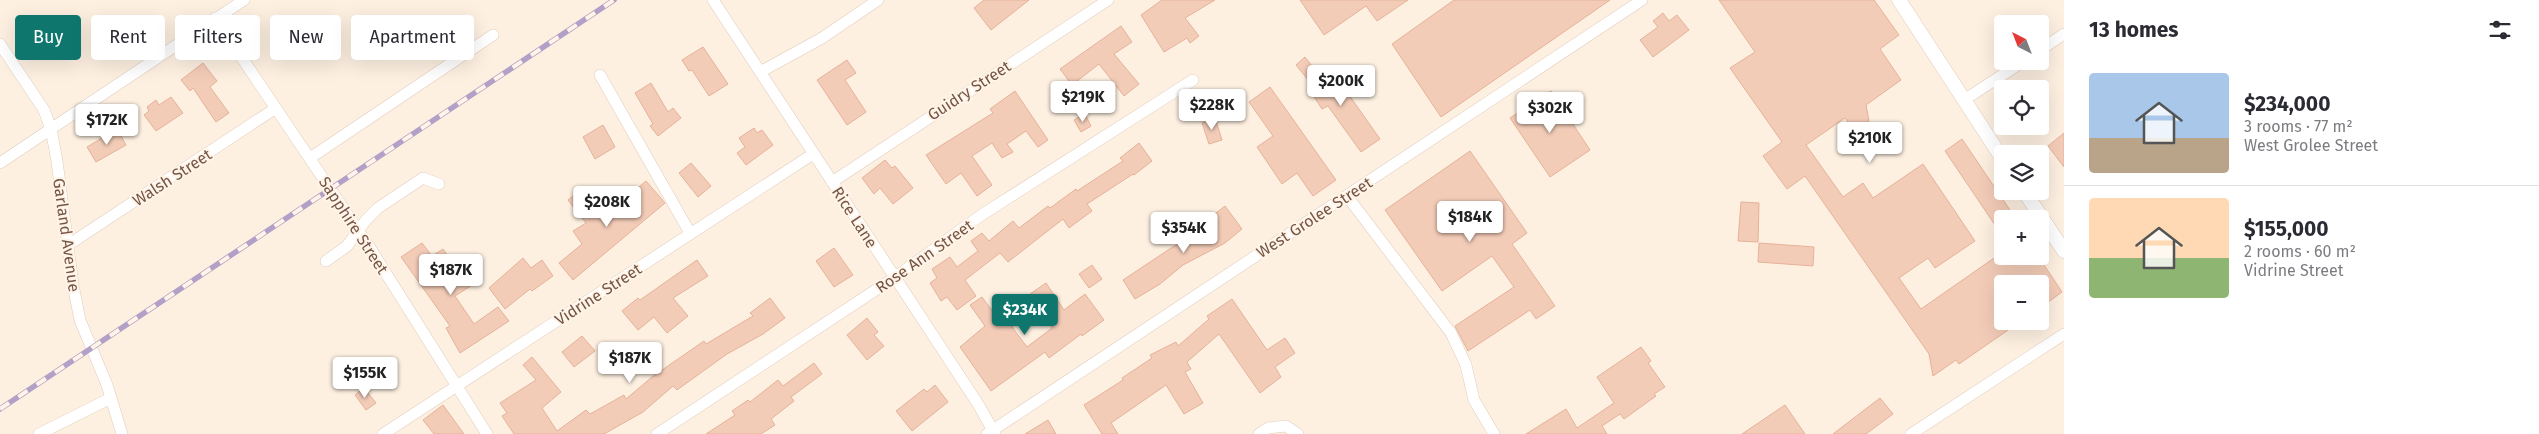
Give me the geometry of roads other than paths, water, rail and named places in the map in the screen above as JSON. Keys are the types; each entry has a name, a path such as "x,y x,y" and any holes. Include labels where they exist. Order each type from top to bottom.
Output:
{"street":[{"path":"220,15 244,0"},
{"name":"Rice Lane","path":"713,0 894,278 991,433"},
{"path":"760,72 822,38 878,0"},
{"name":"Guidry Street","path":"832,182 1108,0"},
{"name":"West Grolee Street","path":"991,433 1642,0"},
{"path":"1899,0 1994,146"},
{"path":"2049,44 2064,34"},
{"path":"310,158 493,35"},
{"name":"Garland Avenue","path":"0,44 44,110 51,129 80,320 111,398 122,434"},
{"path":"0,164 175,45"},
{"name":"Sapphire Street","path":"243,60 359,233 487,434"},
{"path":"1964,100 2010,70"},
{"path":"600,75 690,233"},
{"name":"Rose Ann Street","path":"656,434 894,278 983,214 1193,80"},
{"name":"Walsh Street","path":"68,246 276,108"},
{"name":"Vidrine Street","path":"383,434 458,387 813,154"},
{"path":"326,261 347,246 359,233 366,220 378,208 407,187 423,178 439,184"},
{"path":"1347,196 1451,334 1466,365 1474,400 1494,434"},
{"path":"2030,200 2064,251"},
{"path":"1911,434 2064,334"},
{"path":"39,434 111,398"},
{"path":"1259,434 1268,428 1286,426 1298,434"}],"railway":[{"path":"0,409 614,0"}]}
